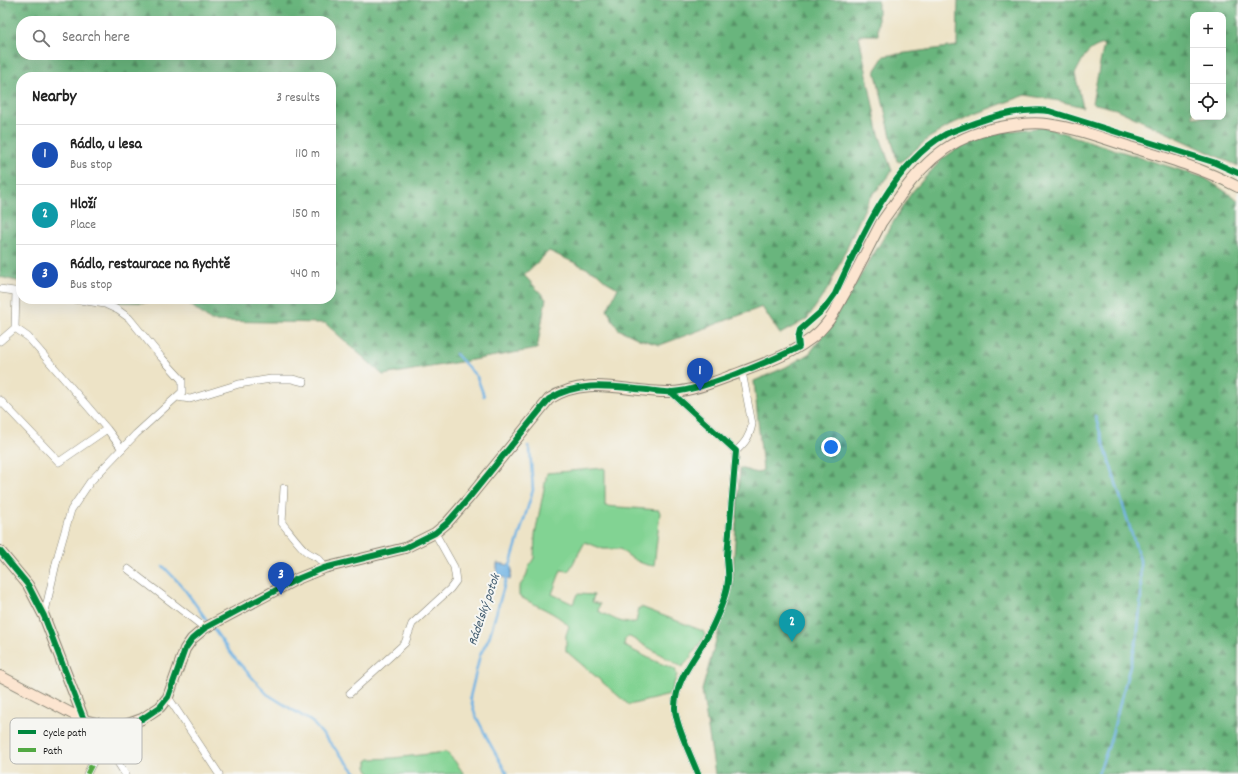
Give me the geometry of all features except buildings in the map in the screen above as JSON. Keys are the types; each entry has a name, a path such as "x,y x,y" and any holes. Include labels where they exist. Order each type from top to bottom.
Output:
{"street":[{"path":"142,719 160,707 168,696 185,649 192,638 205,628 297,579 324,568 405,548 435,532 447,523 549,399 559,392 570,389 596,386 671,392 700,386 742,372 780,357 798,347 826,324 858,270 883,221 910,182 935,156 952,144 966,137 990,128 1023,123 1047,124 1082,131 1195,167 1238,187"},
{"path":"0,289 16,292"},
{"path":"0,341 14,328 17,304"},
{"path":"44,616 58,555 71,510 90,482 136,434 182,392 182,380 129,318 118,310 105,304"},
{"path":"14,328 28,337 107,429 122,449"},
{"path":"698,774 682,734 675,710 677,692 684,675 714,624 725,594 728,579 726,565 736,451 745,443 751,433 752,424 742,372"},
{"path":"177,397 190,399 239,384 270,379 292,378 304,382"},
{"path":"671,392 736,451"},
{"path":"0,400 59,462 107,429"},
{"path":"284,488 282,523 306,552 316,556 322,561 324,568"},
{"path":"350,693 405,643 412,624 450,589 456,581 454,567 435,532"},
{"path":"0,551 28,585 44,616 83,718"},
{"path":"128,569 205,628"},
{"path":"0,676 80,718"},
{"path":"168,696 219,774"},
{"path":"87,774 92,764"},
{"path":"119,764 125,774"}],"green space":[{"path":"0,0 878,0 878,35 859,35 878,131 892,171 868,201 829,287 807,319 780,334 762,307 660,345 639,339 618,329 607,310 618,288 607,282 597,273 549,251 524,275 546,299 537,349 383,375 325,323 211,321 189,304 336,304 336,72 16,72 16,281 0,277"},
{"path":"958,0 1238,0 1238,166 1116,109 1092,103 1104,44 1089,51 1075,74 1083,107 1026,95 954,123 929,138 901,162 897,161 875,70 884,56 957,46"},
{"path":"1044,127 1205,178 1238,200 1238,774 715,774 702,690 732,584 740,468 757,473 763,470 754,381 786,367 810,353 834,319 911,193 942,159 964,144 1002,132"},
{"path":"604,468 605,506 659,510 660,513 654,566 644,564 636,560 620,549 603,549 585,542 570,569 568,571 561,570 552,594 573,604 577,594 594,595 592,602 600,604 598,611 627,623 636,622 639,608 641,607 703,631 705,636 682,667 630,637 625,639 624,646 675,669 677,675 670,695 629,705 566,651 566,635 569,626 564,621 519,596 519,587 526,577 529,566 534,558 535,535 547,473"},
{"path":"446,752 464,774 370,774 367,767 367,761 370,759 394,758"}],"water":[{"path":"497,563 509,565 512,569 510,580 497,575"}],"waterway":[{"name":"Rádelský potok","path":"456,354 477,377 484,396"},
{"path":"1095,416 1140,560 1141,597 1137,639 1109,745 1098,774"},
{"name":"Rádelský potok","path":"509,569 533,490 530,450 528,446"},
{"path":"163,566 182,586 209,623"},
{"name":"Rádelský potok","path":"507,576 489,638 480,655 470,697 475,714 507,774"},
{"path":"212,627 232,655 267,694 312,722 357,774"}],"marked path":[{"path":"87,774 92,764"}],"cycle path":[{"path":"142,719 160,707 168,697 185,649 192,639 205,628 297,579 324,568 405,548 435,533 447,523 468,499 549,399 572,389 597,386 666,392 688,389 734,375 799,347 798,338 800,330 824,309 835,294 867,228 894,183 927,147 946,134 995,116 1031,110 1049,111 1213,162 1238,173"},
{"path":"671,392 736,451 727,556 728,577 726,591 721,607 709,634 684,674 676,696 675,708 678,723 698,774"},
{"path":"0,551 28,585 44,616 83,718"}],"place":[{"name":"Rádlo, u lesa","path":"700,391"},
{"name":"Rádlo, restaurace na Rychtě","path":"281,595"},
{"name":"Hloží","path":"792,642"}]}
